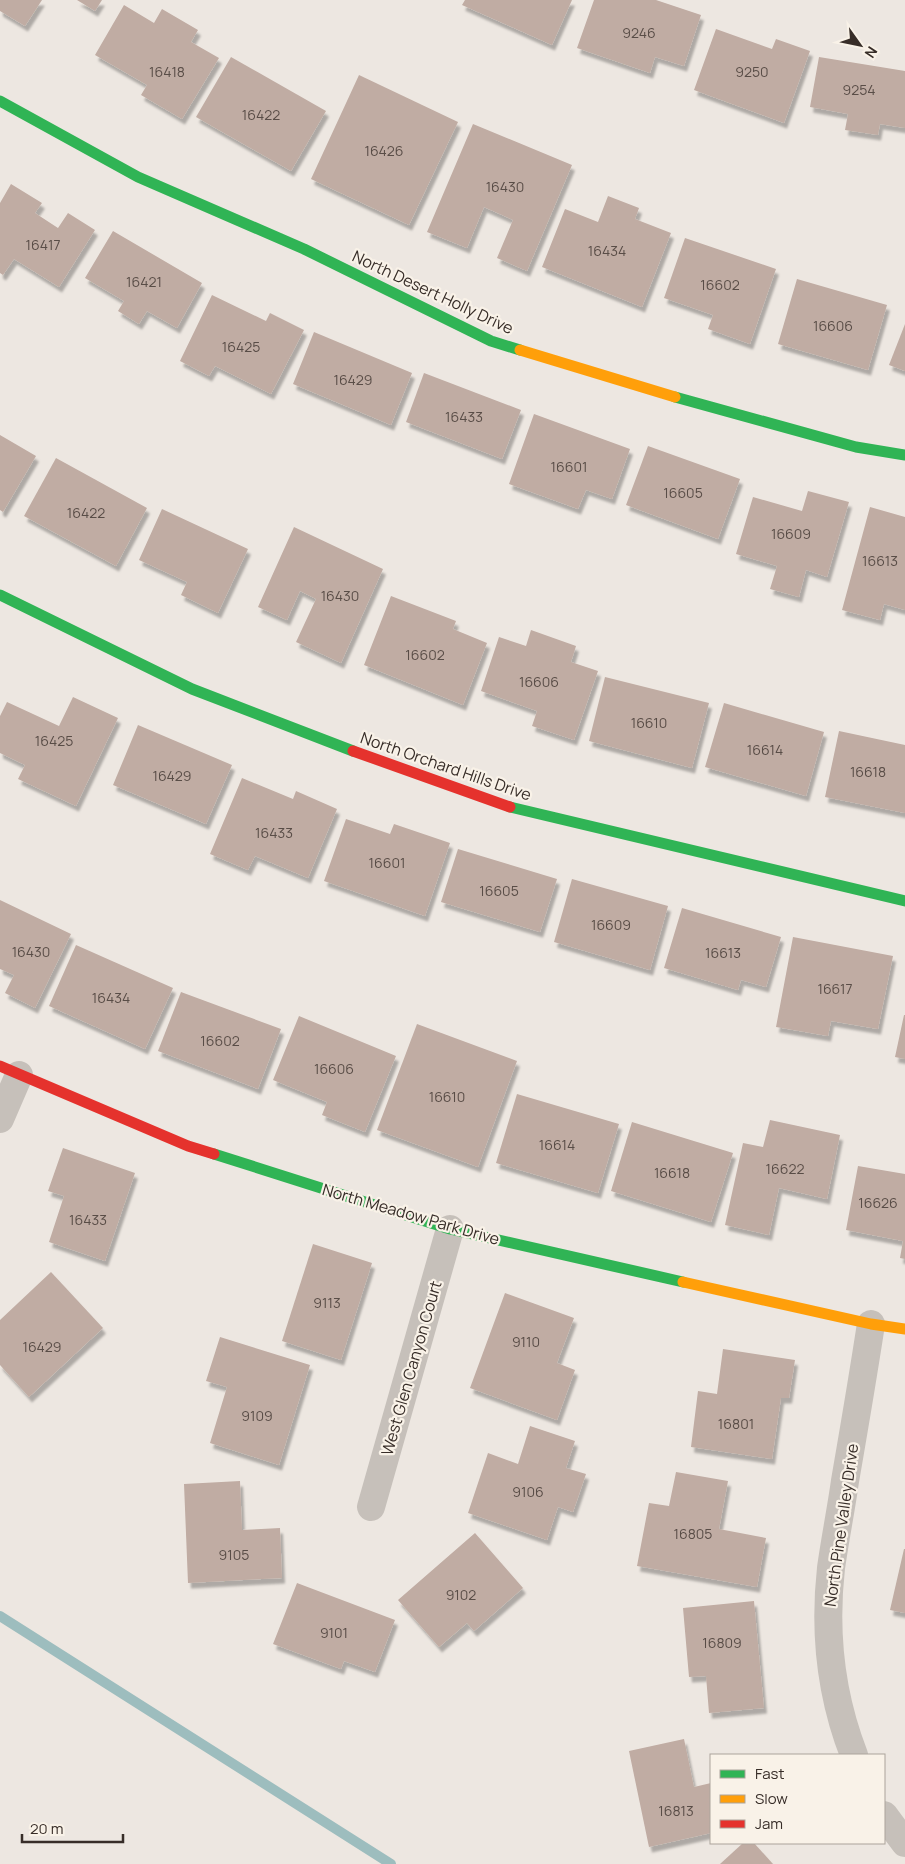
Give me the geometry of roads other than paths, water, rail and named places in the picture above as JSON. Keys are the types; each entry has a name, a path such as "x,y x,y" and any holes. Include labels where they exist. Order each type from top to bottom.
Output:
{"street":[{"name":"North Desert Holly Drive","path":"0,101 138,177 304,249 491,341 704,406 856,447 905,455"},
{"name":"North Orchard Hills Drive","path":"0,595 192,689 373,759 518,810 905,901"},
{"name":"North Meadow Park Drive","path":"0,1119 10,1070 188,1146 450,1228 871,1324 905,1329"},
{"name":"West Glen Canyon Court","path":"371,1507 450,1228"},
{"name":"North Pine Valley Drive","path":"854,1754 847,1738 836,1697 830,1655 828,1610 831,1568 871,1324"},
{"path":"885,1816 905,1843"}],"waterway":[{"path":"0,1616 391,1864"}]}
